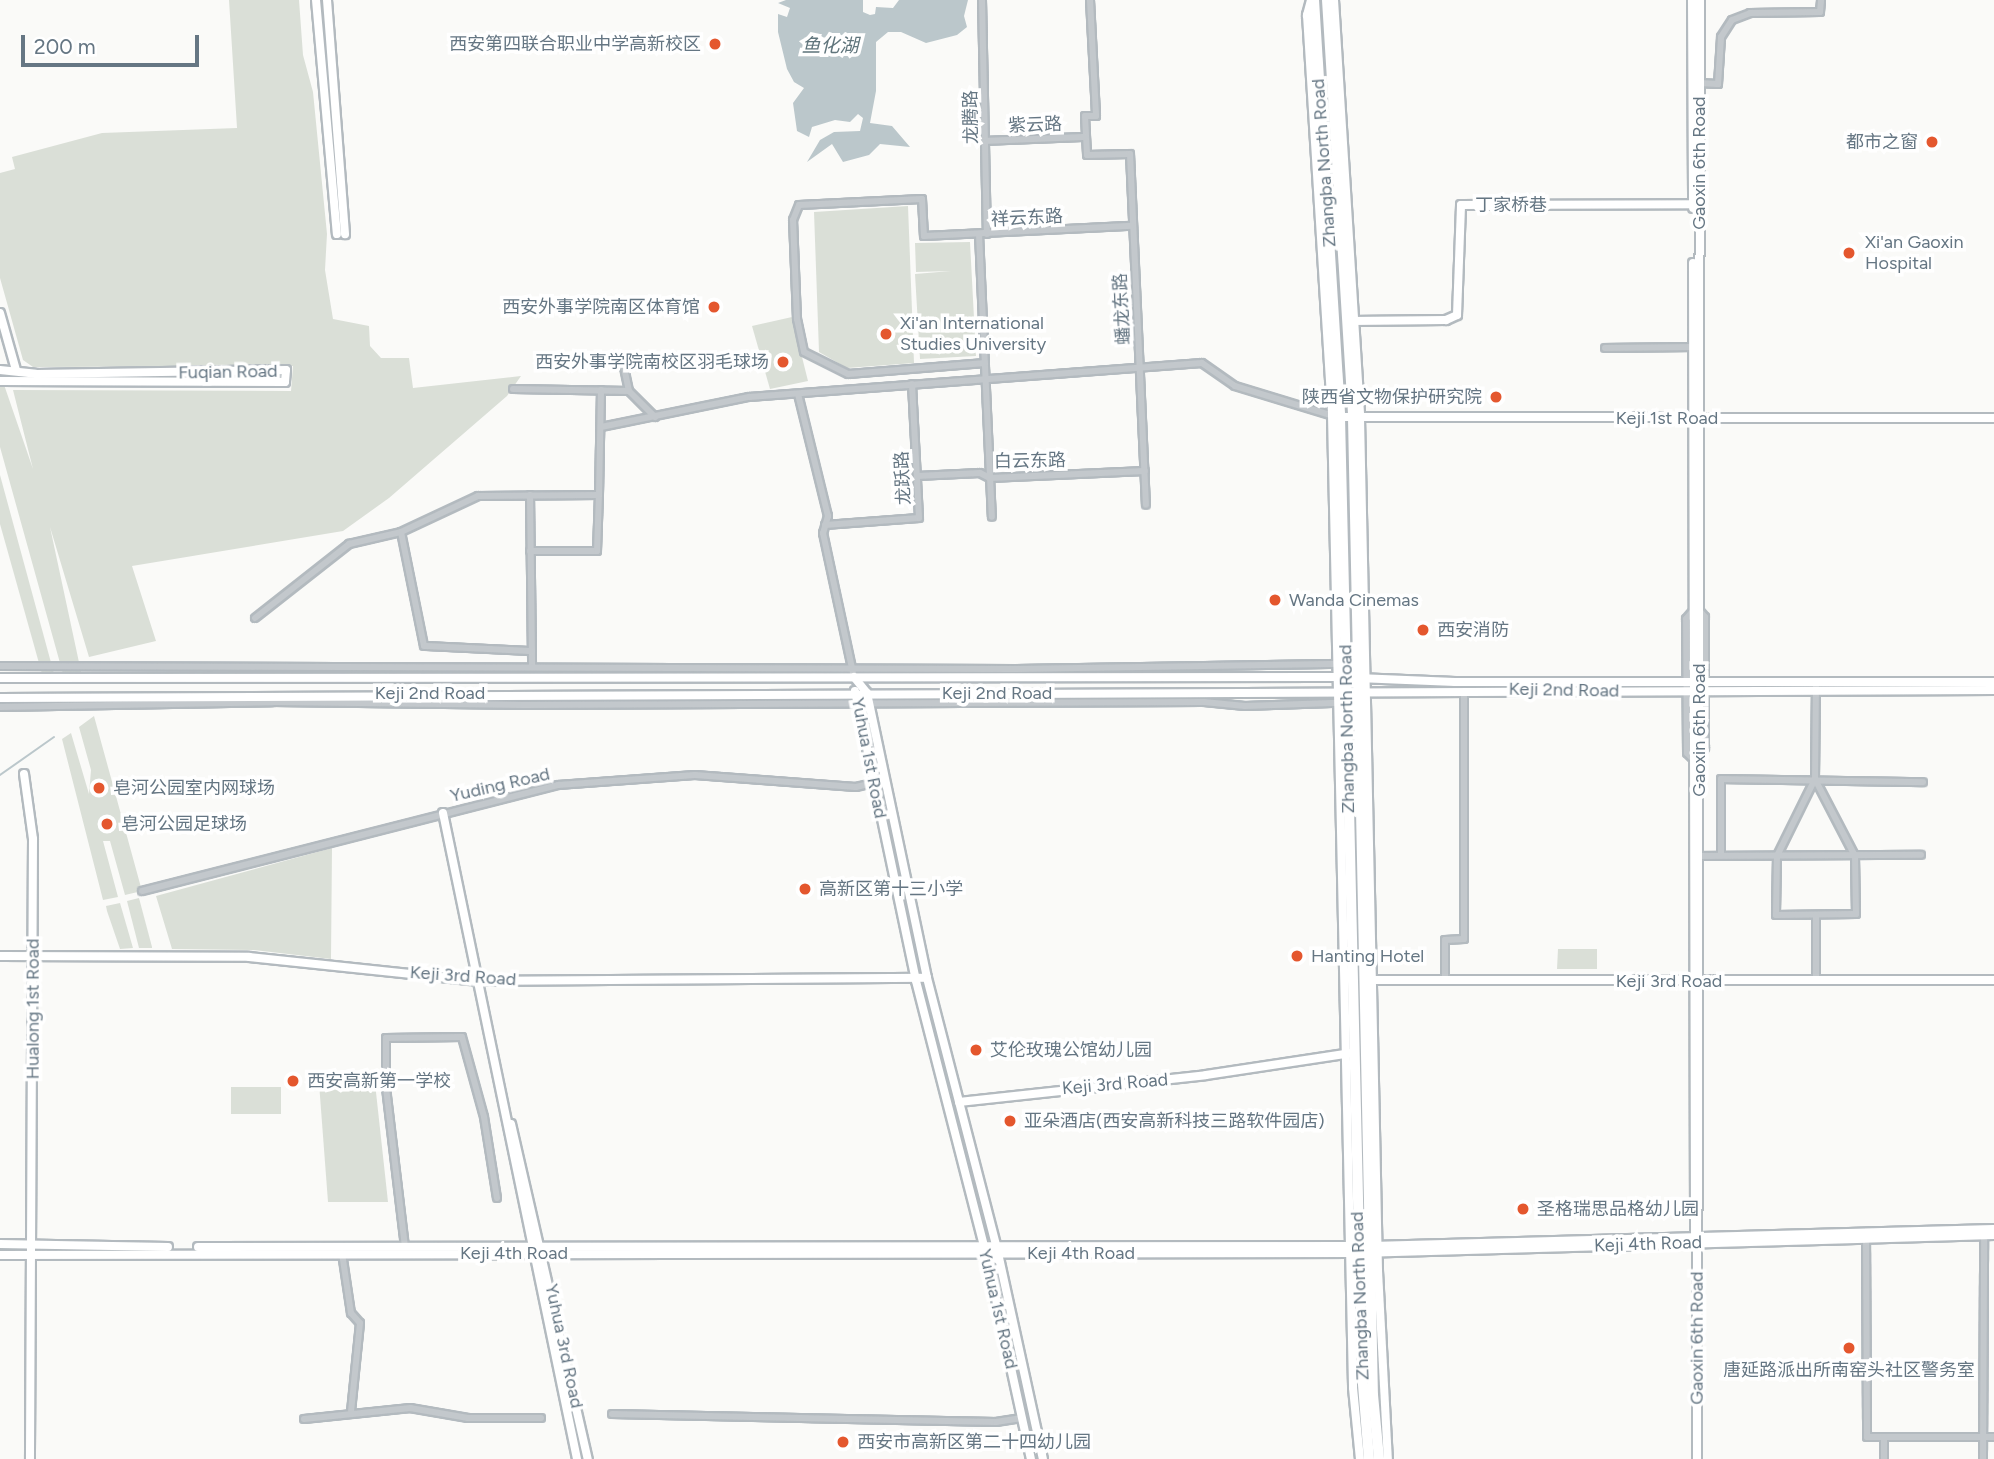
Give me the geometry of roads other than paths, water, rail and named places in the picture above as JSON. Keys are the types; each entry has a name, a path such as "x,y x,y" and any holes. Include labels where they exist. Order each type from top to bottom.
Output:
{"main road":[{"name":"Zhangba North Road","path":"1313,0 1336,416 1341,665 1354,676"},
{"name":"Zhangba North Road","path":"1327,0 1356,418 1352,698 1358,980 1374,1249 1373,1395 1379,1459"},
{"name":"Zhangba North Road","path":"1358,980 1350,1054 1354,1249 1369,1459"}],"street":[{"path":"316,0 341,234 327,0"},
{"name":"龙腾路","path":"982,0 986,141 983,234 985,379 992,517"},
{"path":"1086,137 1085,116 1096,116 1090,0"},
{"path":"1334,0 1351,321"},
{"name":"Gaoxin 6th Road","path":"1692,0 1696,204 1697,1459"},
{"name":"Gaoxin 6th Road","path":"1696,418 1693,347 1700,0"},
{"path":"1699,83 1718,84 1721,37 1732,20 1750,13 1821,12 1821,0"},
{"name":"紫云路","path":"986,141 1086,137"},
{"name":"蟠龙东路","path":"1086,137 1087,155 1130,154 1146,505"},
{"name":"祥云东路","path":"985,363 848,374 804,352 797,319 793,220 799,205 922,199 924,236 1132,226"},
{"name":"丁家桥巷","path":"1351,321 1446,320 1457,315 1461,205 1696,204"},
{"path":"0,313 16,370"},
{"path":"1605,348 1693,347"},
{"path":"622,358 629,391 655,417"},
{"path":"601,427 749,397 1202,363 1235,386 1336,416"},
{"name":"Fuqian Road","path":"0,370 36,374 286,370 285,382 0,381"},
{"name":"龙跃路","path":"825,524 919,518 912,384"},
{"path":"513,390 629,391"},
{"path":"530,551 597,551 601,390"},
{"path":"798,394 828,516 823,533 854,677"},
{"name":"Keji 1st Road","path":"1336,416 1994,418"},
{"name":"白云东路","path":"917,476 979,472 990,478 1144,471"},
{"path":"530,495 532,666"},
{"path":"255,618 349,544 401,532 478,496 599,495"},
{"path":"401,532 424,646 532,651"},
{"path":"1696,610 1686,619 1696,679 1687,752 1696,759"},
{"name":"Keji 2nd Road","path":"0,666 852,665 1014,669 1341,665"},
{"path":"1354,676 1352,698 1358,980"},
{"name":"Keji 2nd Road","path":"0,678 1354,676 1696,679 1994,690"},
{"name":"Yuhua 1st Road","path":"854,677 857,705 916,981 985,1250 1031,1459"},
{"name":"Yuhua 1st Road","path":"854,677 867,693 870,705 927,978 997,1250 1044,1459"},
{"name":"Keji 2nd Road","path":"0,707 259,702 870,705 1204,702 1352,698 1464,689 1696,692 1816,685 1994,682"},
{"path":"1815,779 1855,856 1856,914 1776,915 1777,856 1815,779 1816,685"},
{"path":"1445,980 1445,940 1464,939 1464,689"},
{"name":"Keji 2nd Road","path":"0,698 867,693 1352,698"},
{"name":"Hualong 1st Road","path":"24,774 33,839 30,1459"},
{"name":"Yuding Road","path":"142,891 548,787 623,778 695,775 856,787 873,783"},
{"path":"1721,855 1721,779 1923,782"},
{"name":"Yuhua 3rd Road","path":"443,813 577,1459"},
{"path":"1696,856 1921,855"},
{"path":"1816,915 1816,981"},
{"name":"Keji 3rd Road","path":"0,956 249,957 479,981 916,981 927,978"},
{"name":"Keji 3rd Road","path":"1358,980 1994,980"},
{"path":"405,1247 386,1088 386,1038 462,1037 484,1117 497,1198"},
{"name":"Keji 3rd Road","path":"959,1102 1206,1075 1350,1054"},
{"name":"Yuhua 3rd Road","path":"506,1111 520,1146 588,1459"},
{"name":"Keji 4th Road","path":"1866,1235 1994,1228"},
{"path":"1866,1235 1867,1437 1994,1437"},
{"name":"Keji 4th Road","path":"0,1255 533,1250 1374,1249 1866,1235 1994,1235"},
{"path":"1983,1235 1983,1459"},
{"name":"Keji 4th Road","path":"0,1244 533,1250"},
{"path":"62,1244 62,1255"},
{"path":"1354,1249 1353,1388 1360,1459"},
{"path":"1374,1249 1388,1459"},
{"path":"342,1253 351,1313 360,1324 351,1411"},
{"name":"Hualong 1st Road","path":"33,1255 36,1459"},
{"path":"304,1419 351,1411 410,1408 468,1418 541,1418"},
{"path":"612,1414 996,1422 1022,1418"},
{"path":"1884,1437 1884,1459"}],"water":[{"name":"鱼化湖","path":"786,0 863,0 863,12 870,15 875,14 876,7 893,8 899,0 968,0 964,16 967,27 957,35 926,43 901,32 888,32 876,42 876,91 870,123 892,126 910,147 880,144 869,155 843,162 832,144 807,162 820,140 834,132 860,131 863,118 858,114 850,122 835,120 812,127 809,137 797,131 793,103 804,88 794,82 787,69 778,32 778,14 787,17 790,8 778,3"}],"waterway":[{"path":"0,775 54,737"}],"place":[{"name":"西安第四联合职业中学高新校区","path":"715,44"},
{"name":"都市之窗","path":"1932,142"},
{"name":"Xi'an Gaoxin Hospital","path":"1849,253"},
{"name":"西安外事学院南区体育馆","path":"714,307"},
{"name":"Xi'an International Studies University","path":"886,334"},
{"name":"西安外事学院南校区羽毛球场","path":"783,362"},
{"name":"陕西省文物保护研究院","path":"1496,397"},
{"name":"Wanda Cinemas","path":"1275,600"},
{"name":"西安消防","path":"1423,630"},
{"name":"皂河公园室内网球场","path":"99,788"},
{"name":"皂河公园足球场","path":"107,824"},
{"name":"高新区第十三小学","path":"805,889"},
{"name":"Hanting Hotel","path":"1297,956"},
{"name":"艾伦玫瑰公馆幼儿园","path":"976,1050"},
{"name":"西安高新第一学校","path":"293,1081"},
{"name":"亚朵酒店(西安高新科技三路软件园店)","path":"1010,1121"},
{"name":"圣格瑞思品格幼儿园","path":"1523,1209"},
{"name":"唐延路派出所南窑头社区警务室","path":"1849,1348"},
{"name":"西安市高新区第二十四幼儿园","path":"843,1442"}]}
